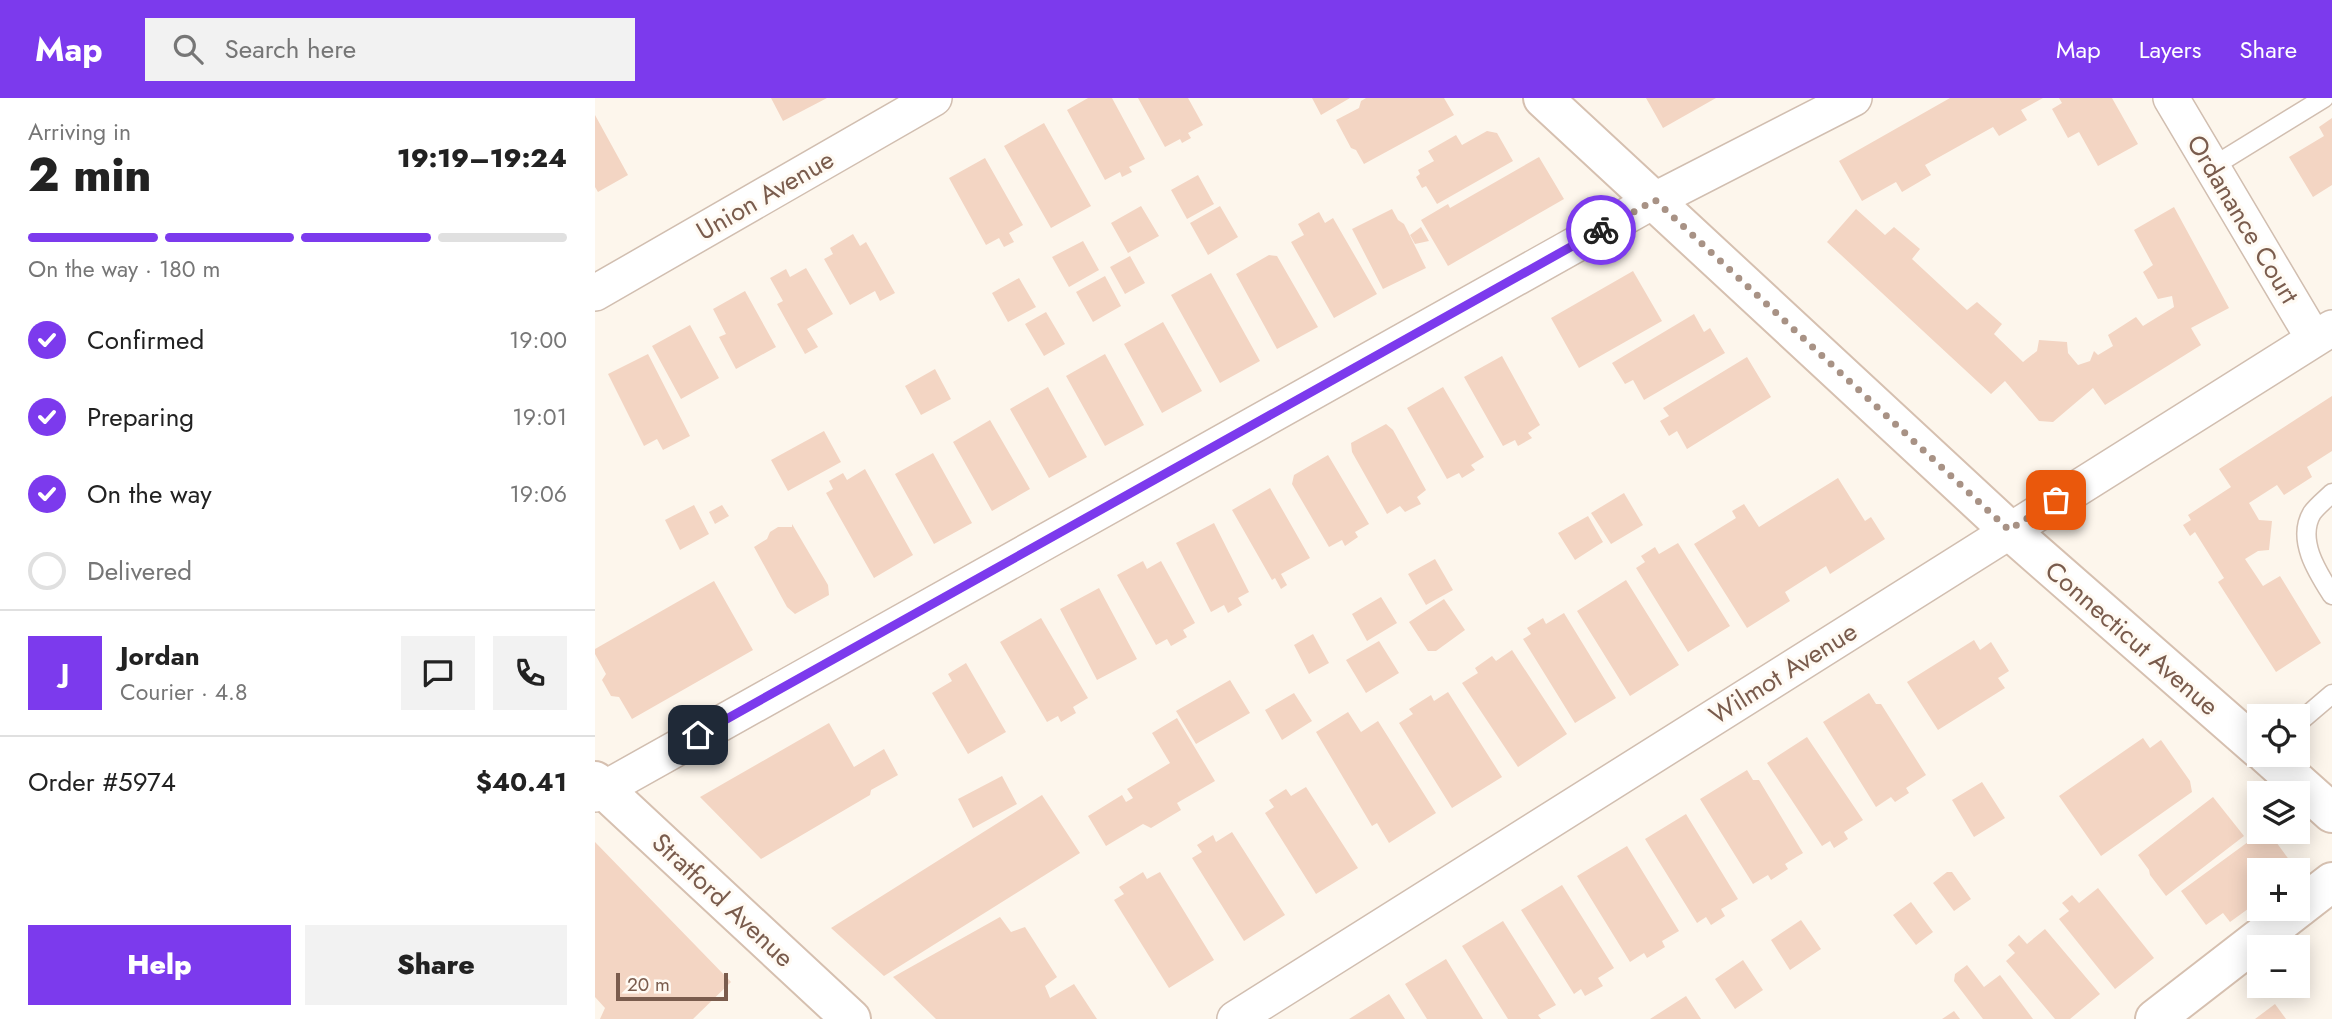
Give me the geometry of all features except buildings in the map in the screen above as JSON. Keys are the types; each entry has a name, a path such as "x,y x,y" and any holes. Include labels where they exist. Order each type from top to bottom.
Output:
{"main road":[{"name":"Connecticut Avenue","path":"1543,98 2009,530 2247,738"},
{"path":"2281,767 2332,813"},
{"name":"Stratford Avenue","path":"598,788 851,1019"},
{"path":"2155,1019 2332,882"}],"street":[{"name":"Union Avenue","path":"595,292 935,98"},
{"path":"598,788 1655,200 1854,98"},
{"name":"Ordanance Court","path":"2171,98 2212,167 2323,334"},
{"name":"Wilmot Avenue","path":"1235,1019 2323,334"}],"lane":[{"path":"2212,167 2324,98"},
{"path":"2332,493 2312,513 2306,538 2314,567 2332,595"},
{"path":"2310,713 2332,694"}],"way so far":[{"path":"1601,230 1655,200 2009,530 2056,500"}],"route":[{"path":"698,735 1601,230"}]}
